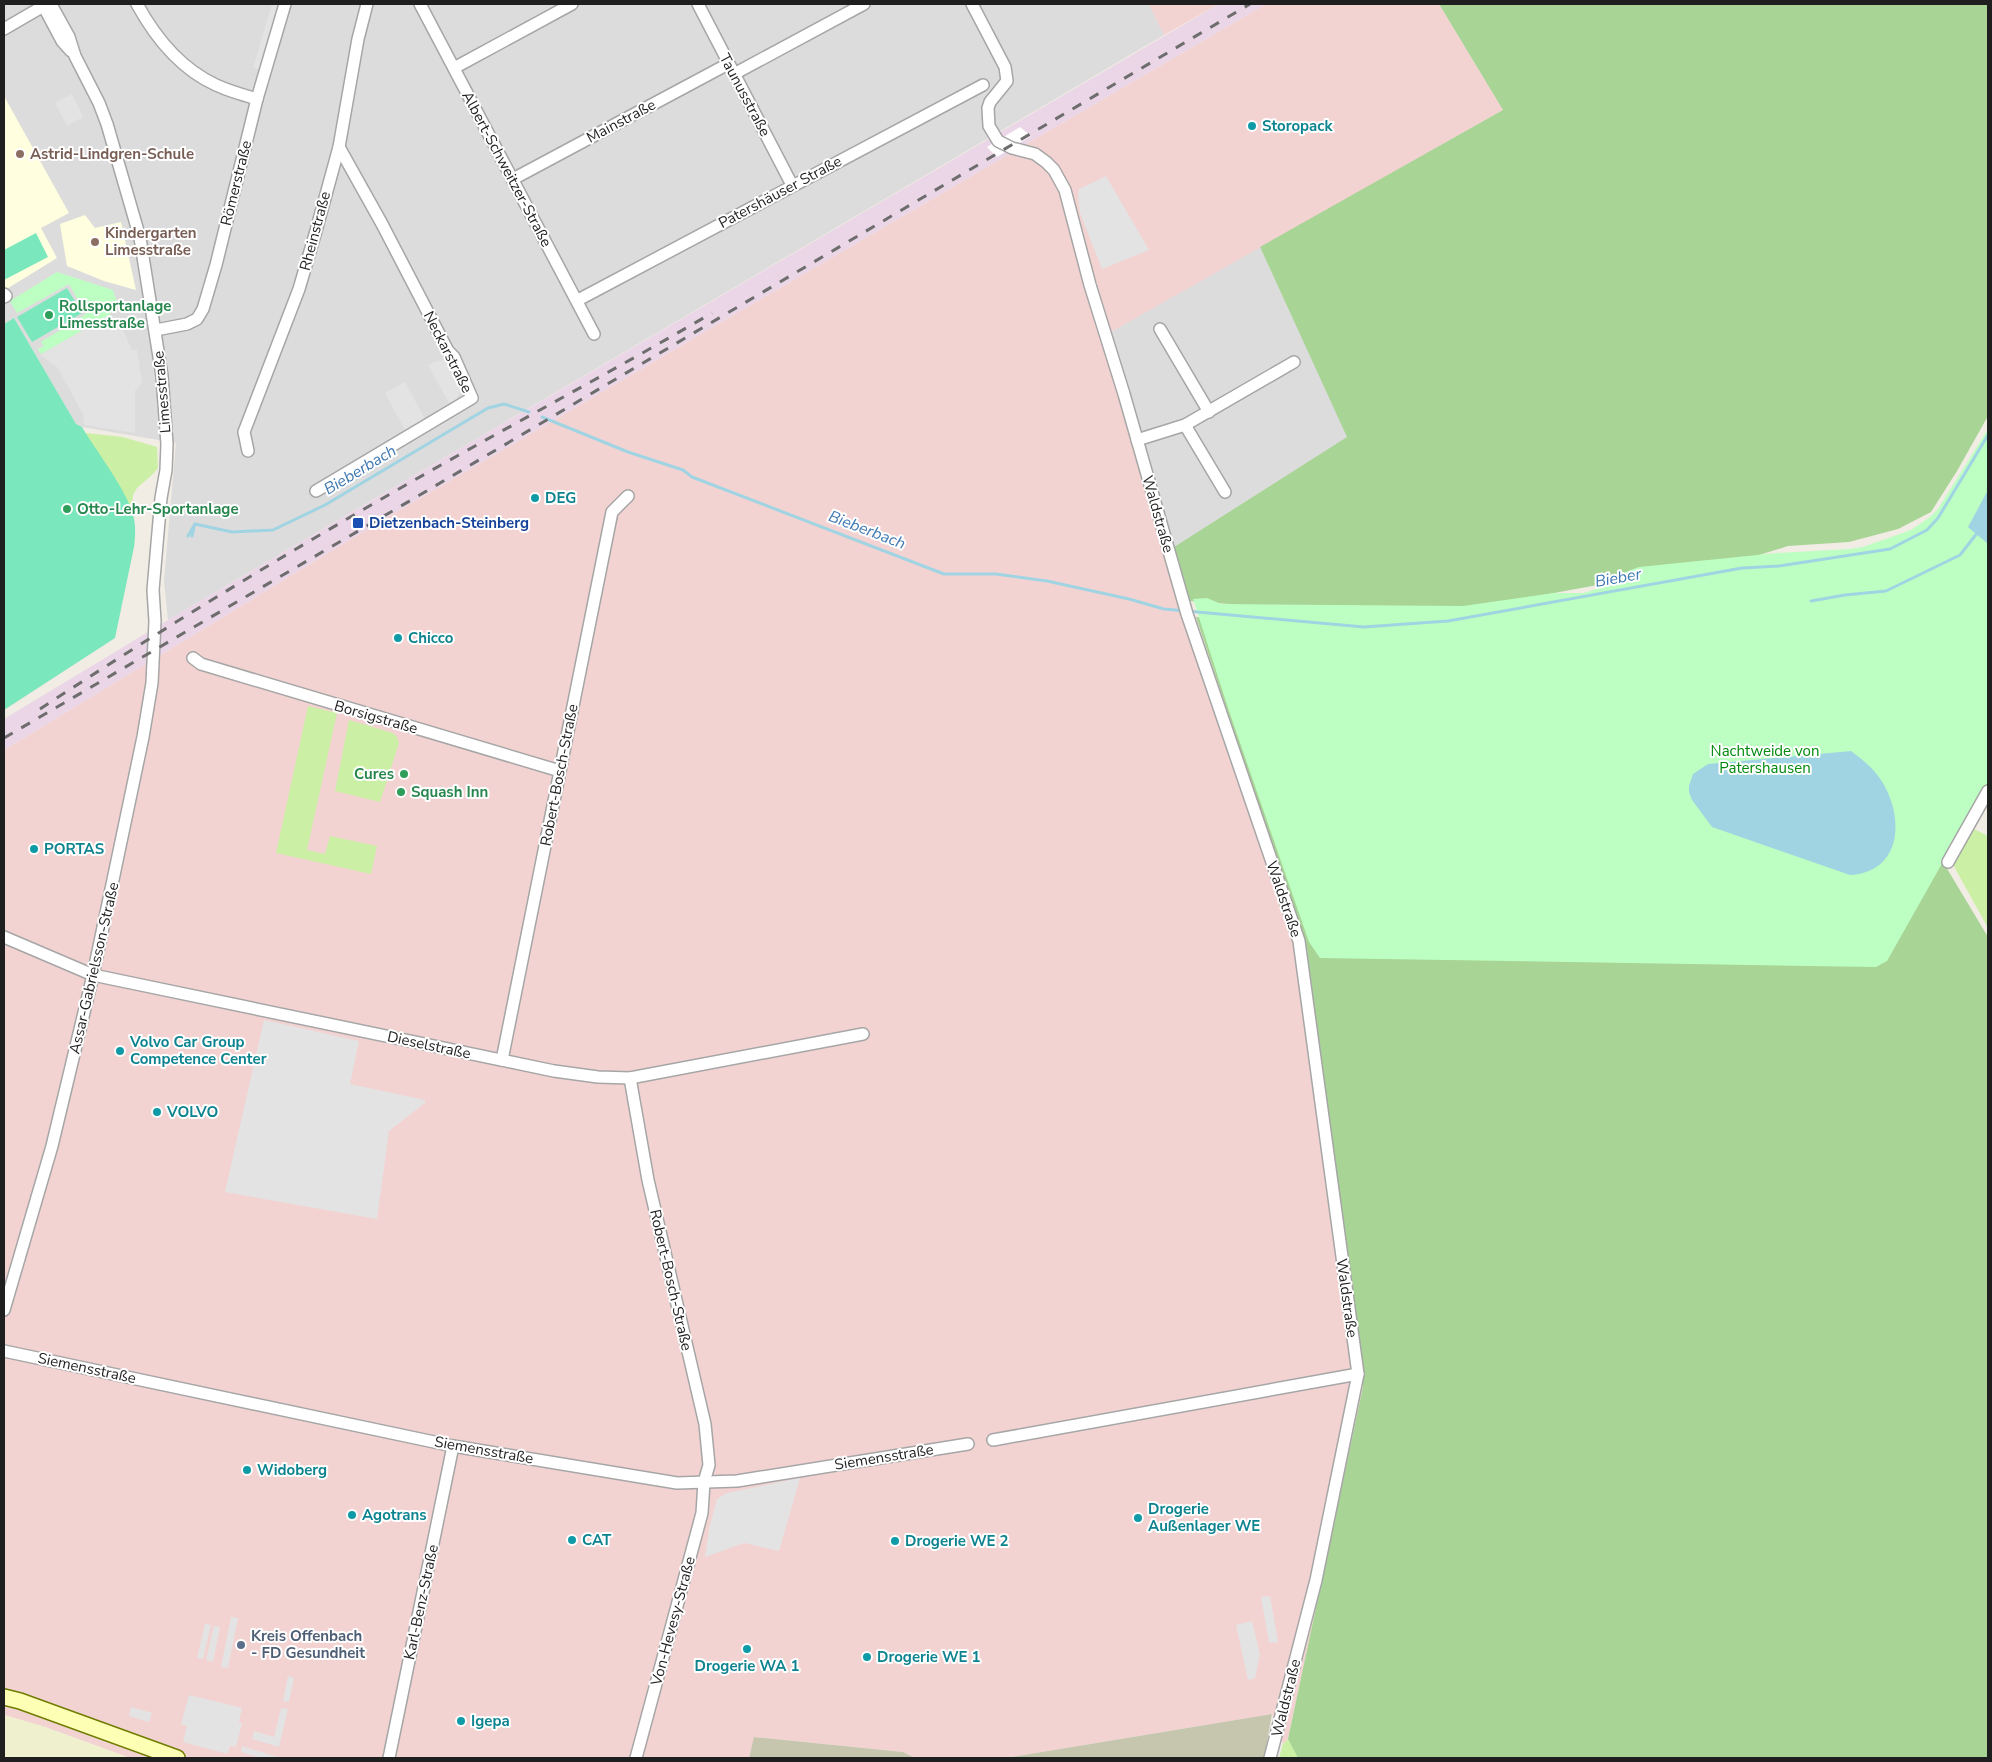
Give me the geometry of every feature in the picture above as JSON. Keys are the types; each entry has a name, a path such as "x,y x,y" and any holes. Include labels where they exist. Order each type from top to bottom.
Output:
{"street":[{"path":"4,29 47,4"},
{"name":"Limesstraße","path":"47,4 53,8 68,35 75,56 99,103 140,238 162,376 166,444 166,470 161,498 153,590 155,621"},
{"path":"137,4 148,24 180,60 216,85 257,99"},
{"name":"Römerstraße","path":"156,330 194,321 203,309 216,265 257,99 285,4"},
{"name":"Rheinstraße","path":"248,451 244,432 299,289 339,147 367,4"},
{"name":"Albert-Schweitzer-Straße","path":"420,4 578,300 594,334"},
{"path":"454,68 572,4"},
{"name":"Taunusstraße","path":"698,4 792,185"},
{"name":"Mainstraße","path":"513,179 864,4"},
{"name":"Waldstraße","path":"972,4 1005,67 1007,75 1007,82 988,108 988,126 998,141 1012,148 1035,154 1046,162 1054,170 1065,190 1090,285 1186,608 1298,941 1358,1374 1316,1580 1270,1758"},
{"name":"Patershäuser Straße","path":"578,300 983,85"},
{"name":"Neckarstraße","path":"316,491 472,398 454,357 448,351 339,147"},
{"path":"1160,329 1209,412"},
{"path":"1137,440 1185,425 1294,362"},
{"path":"1185,425 1225,492"},
{"name":"Robert-Bosch-Straße","path":"502,1060 612,512 628,496"},
{"name":"Assar-Gabrielsson-Straße","path":"4,1310 52,1146 93,975 143,737 152,683 155,621"},
{"name":"Borsigstraße","path":"193,658 201,664 266,685 560,771"},
{"path":"1948,862 1988,791"},
{"name":"Dieselstraße","path":"4,937 93,975 554,1071 598,1077 630,1078 863,1034"},
{"name":"Robert-Bosch-Straße","path":"630,1078 648,1180 705,1424 709,1465 704,1482"},
{"name":"Siemensstraße","path":"4,1351 453,1446 677,1483 737,1481 968,1444"},
{"path":"993,1440 1358,1374"},
{"name":"Karl-Benz-Straße","path":"389,1758 453,1446"},
{"name":"Von-Hevesy-Straße","path":"636,1758 702,1513 704,1482"},
{"path":"4,1697 20,1701 177,1758"}],"shaded area":[{"path":"4,4 1149,4 1164,35 168,620 164,581 176,443 82,427 76,424 14,318 4,324"},
{"path":"272,4 280,4 261,70 253,68"},
{"path":"1149,4 1219,4 1164,35"},
{"path":"1219,4 1266,4 376,524 4,750 4,719 168,620"},
{"path":"1266,4 1439,4 1503,110 1109,333 1190,601 1307,949 1363,1387 1288,1739 1283,1744 1272,1714 1006,1758 915,1758 903,1752 755,1737 749,1758 130,1758 45,1727 4,1715 4,750 376,524"},
{"path":"72,94 83,117 67,126 55,103"},
{"name":"Astrid-Lindgren-Schule","path":"4,96 69,213 41,228 57,258 5,290 4,289"},
{"path":"1106,176 1149,250 1102,269 1080,213 1078,195 1079,189"},
{"name":"Kindergarten Limesstraße","path":"85,215 95,228 121,222 136,290 104,281 67,266 60,224"},
{"path":"1260,247 1348,437 1174,547 1109,333"},
{"path":"109,315 118,319 132,350 137,350 142,383 135,391 135,433 84,425 83,414 57,367 40,355"},
{"path":"450,360 460,389 456,401 450,405 428,365 436,361"},
{"path":"405,382 425,419 405,430 385,393"},
{"path":"264,1020 359,1041 350,1084 425,1100 425,1103 389,1131 377,1219 225,1192"},
{"path":"800,1478 779,1551 744,1543 705,1557 709,1529 717,1499 727,1493"},
{"path":"1270,1596 1278,1642 1269,1643 1261,1597"},
{"path":"231,1617 238,1618 228,1668 221,1667"},
{"path":"1252,1621 1260,1655 1255,1678 1248,1680 1236,1625"},
{"path":"205,1624 211,1625 203,1659 197,1658"},
{"path":"214,1626 220,1627 213,1662 206,1660"},
{"path":"288,1676 294,1678 289,1702 283,1701"},
{"path":"189,1695 242,1708 239,1722 242,1723 236,1747 230,1746 228,1754 183,1742 187,1726 181,1724"},
{"path":"131,1707 152,1713 149,1722 129,1716"},
{"path":"281,1708 288,1709 279,1747 252,1739 254,1731 274,1737"},
{"path":"1272,1714 1264,1758 1006,1758"},
{"path":"4,1715 45,1727 130,1758 4,1758"},
{"path":"754,1737 903,1752 915,1758 749,1758"},
{"path":"242,1746 281,1758 260,1758 241,1752"}],"green space":[{"path":"1439,4 1988,4 1988,416 1931,512 1898,529 1849,542 1788,546 1756,556 1445,613 1363,614 1190,601 1174,547 1347,437 1260,247 1503,110"},
{"path":"36,233 48,257 4,280 4,250"},
{"path":"57,272 113,290 118,305 109,315 41,354 38,349 44,346 41,342 86,314 69,284 17,313 10,301"},
{"name":"Rollsportanlage Limesstraße","path":"67,288 82,313 32,342 17,317"},
{"name":"Otto-Lehr-Sportanlage","path":"14,318 76,424 82,427 126,497 135,522 135,533 134,547 115,638 4,710 4,324"},
{"name":"Nachtweide von Patershausen","path":"1988,429 1988,782 1887,961 1876,967 1320,958 1309,942 1229,711 1193,599 1207,598 1221,604 1463,606 1554,593 1584,593 1605,586 1623,573 1639,567 1777,553 1863,547 1911,530 1930,517 1938,509"},
{"path":"86,433 123,437 157,447 158,468 137,488 133,495 134,547 75,460"},
{"path":"1776,571 1988,937 1988,1758 1298,1758 1288,1739 1363,1387 1307,949 1196,617 1365,632"},
{"path":"308,706 337,713 307,850 325,854 330,836 377,846 371,874 276,853"},
{"path":"349,720 393,733 397,737 399,743 380,802 335,791"},
{"path":"1970,827 1988,836 1988,928 1951,861"},
{"path":"1288,1739 1298,1758 1279,1758 1283,1744"}],"water":[{"path":"1988,490 1988,544 1968,527"},
{"path":"1851,751 1868,764 1881,780 1894,810 1894,840 1889,853 1880,864 1867,872 1850,875 1712,827 1692,800 1689,792 1693,774 1708,764"}],"pier":[{"path":"1020,127 1031,136 997,157 987,147"}],"waterway":[{"name":"Bieberbach","path":"195,524 232,532 273,530 325,505 488,408 504,404 529,412"},
{"name":"Bieber","path":"542,417 628,452 683,470 692,477 944,574 996,574 1047,581 1129,599 1164,609 1364,627 1448,621 1742,568 1779,566 1890,549 1927,530 1938,518 1988,435"},
{"path":"188,536 195,524"},
{"path":"192,536 194,527"},
{"path":"1811,601 1886,591 1960,555 1978,532"}],"railway":[{"path":"4,738 413,499 1250,4"},
{"path":"40,709 224,592 317,537 712,313"}],"place":[{"name":"Storopack","path":"1252,126"},
{"name":"Astrid-Lindgren-Schule","path":"20,154"},
{"name":"Kindergarten Limesstraße","path":"95,242"},
{"name":"Rollsportanlage Limesstraße","path":"49,315"},
{"name":"DEG","path":"535,498"},
{"name":"Otto-Lehr-Sportanlage","path":"67,509"},
{"name":"Dietzenbach-Steinberg","path":"358,523"},
{"name":"Chicco","path":"398,638"},
{"name":"Cures","path":"404,774"},
{"name":"Squash Inn","path":"401,792"},
{"name":"PORTAS","path":"34,849"},
{"name":"Volvo Car Group Competence Center","path":"120,1051"},
{"name":"VOLVO","path":"157,1112"},
{"name":"Widoberg","path":"247,1470"},
{"name":"Agotrans","path":"352,1515"},
{"name":"Drogerie Außenlager WE","path":"1138,1518"},
{"name":"CAT","path":"572,1540"},
{"name":"Drogerie WE 2","path":"895,1541"},
{"name":"Kreis Offenbach - FD Gesundheit","path":"241,1645"},
{"name":"Drogerie WA 1","path":"747,1649"},
{"name":"Drogerie WE 1","path":"867,1657"},
{"name":"Igepa","path":"461,1721"}]}
